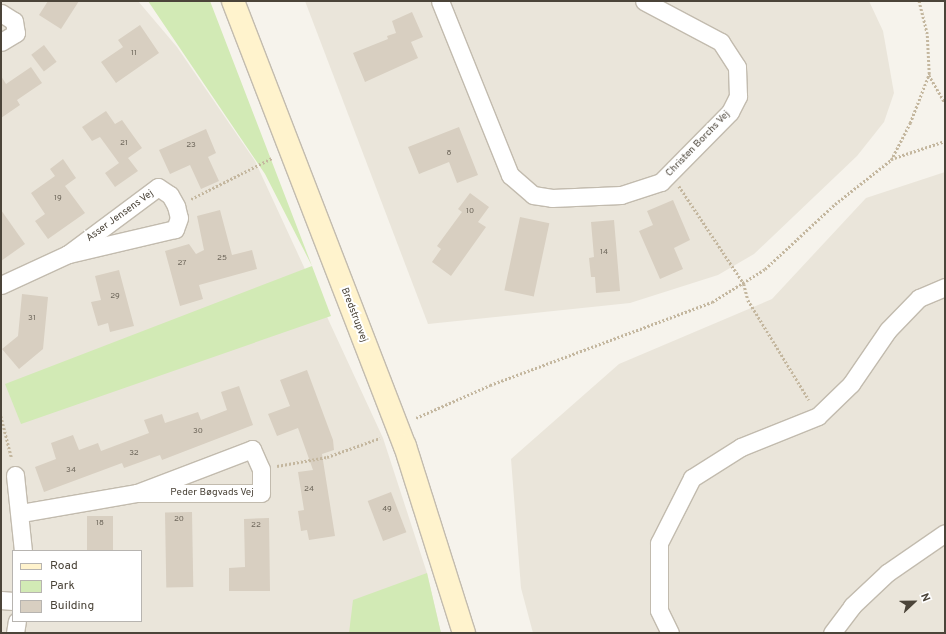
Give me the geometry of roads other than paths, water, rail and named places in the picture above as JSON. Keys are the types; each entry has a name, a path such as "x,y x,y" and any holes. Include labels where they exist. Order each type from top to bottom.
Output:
{"street":[{"name":"Bredstrupvej","path":"233,1 405,446 464,633"},
{"name":"Christen Borchs Vej","path":"440,1 510,175 521,188 533,195 552,198 621,195 648,188 671,174 730,112 738,96 737,68 721,42 644,1"},
{"path":"1,13 14,21 16,33 1,42"},
{"name":"Asser Jensens Vej","path":"1,285 68,254 158,188 170,195 176,206 179,218 175,229 68,254"},
{"path":"670,633 659,610 659,543 692,478 741,447 818,416 851,384 888,330 919,298 945,287"},
{"name":"Peder Bøgvads Vej","path":"21,513 137,493 261,493 261,469 252,449 137,493"},
{"path":"15,475 21,513 23,550"},
{"path":"832,633 852,606 887,573 945,533"},
{"path":"1,600 12,601"},
{"path":"15,633 17,622"}]}
